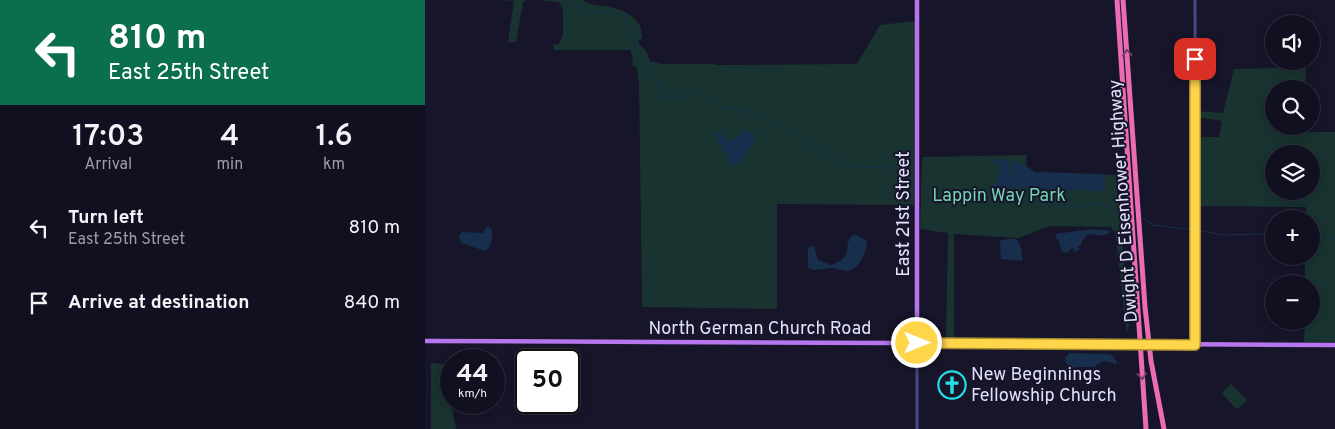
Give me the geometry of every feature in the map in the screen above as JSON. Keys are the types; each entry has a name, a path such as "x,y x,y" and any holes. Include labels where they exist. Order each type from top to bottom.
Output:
{"highway":[{"name":"Dwight D Eisenhower Highway","path":"1117,0 1146,429"},
{"name":"Dwight D Eisenhower Highway","path":"1123,0 1137,206 1149,341 1164,429"}],"main road":[{"name":"East 21st Street","path":"917,0 917,343"},
{"name":"North German Church Road","path":"425,341 1335,345"}],"street":[{"path":"1195,0 1195,345"},
{"name":"East 21st Street","path":"917,343 917,429"}],"green space":[{"path":"501,0 527,0 523,2 516,42 508,42 514,1"},
{"path":"538,0 583,0 628,14 640,26 642,38 638,42 646,51 650,61 661,64 857,64 880,25 915,21 914,205 777,204 777,309 642,307 639,80 637,68 632,65 633,58 630,50 554,50 553,45 559,44 563,35 563,9 559,2"},
{"path":"1234,69 1306,70 1305,80 1265,80 1265,135 1320,135 1320,132 1335,132 1335,342 1304,342 1305,330 1320,330 1320,275 1305,275 1305,265 1320,265 1320,210 1306,210 1306,207 1197,206 1196,137 1219,137 1222,121 1196,117 1196,111 1223,113"},
{"name":"Lappin Way Park","path":"1027,155 1026,166 1035,172 1118,175 1117,193 1124,201 1126,221 1121,227 1129,325 1127,334 1115,231 1112,230 1112,227 1049,226 1019,238 954,234 954,340 946,338 948,233 920,229 922,158"},
{"path":"431,363 440,364 440,414 453,414 456,429 431,429"},
{"path":"1231,384 1247,400 1236,409 1222,393"}],"water":[{"path":"745,129 755,135 755,139 742,161 732,166 717,137 717,133 721,133 729,141 734,140"},
{"path":"1007,159 1011,176 1015,175 1011,160 1035,172 1099,174 1104,176 1105,185 1103,191 992,187 992,185 998,182 1000,168 999,162 994,164 993,160"},
{"path":"487,226 492,229 492,238 491,244 485,251 461,243 459,236 462,232 483,233"},
{"path":"1091,229 1111,231 1105,235 1089,234 1083,239 1080,246 1077,247 1079,250 1074,252 1073,249 1075,248 1072,248 1067,253 1062,252 1055,236 1056,234"},
{"path":"852,235 867,241 864,255 859,264 851,270 828,268 817,270 808,268 808,247 814,246 818,260 831,265 846,255"},
{"path":"1016,239 1019,243 1022,261 1001,259 1000,240"},
{"path":"1069,353 1112,355 1117,362 1116,364 1104,361 1094,367 1077,367 1073,369 1065,360"}],"waterway":[{"path":"573,0 580,11 616,14 626,18 639,52 658,81 657,88 660,97 678,98 685,94 697,92 707,96 723,107 761,115 774,121 806,143 850,167 859,165 869,168 889,167 915,180"},
{"path":"918,182 923,185 952,190 987,203 1035,202 1073,206 1101,204 1116,210 1129,212"},
{"path":"1140,216 1153,225 1194,230"},
{"path":"1198,230 1222,235 1265,234"},
{"path":"1320,238 1335,239"}],"place":[{"name":"New Beginnings Fellowship Church","path":"952,385"}],"route":[{"path":"917,343 1195,345 1195,59"}]}
